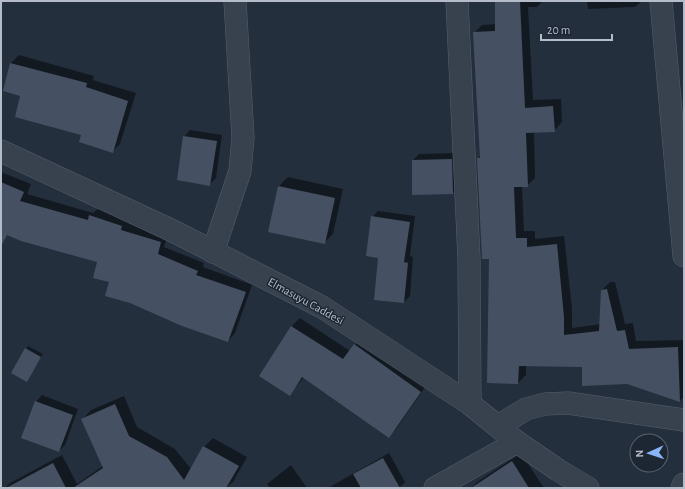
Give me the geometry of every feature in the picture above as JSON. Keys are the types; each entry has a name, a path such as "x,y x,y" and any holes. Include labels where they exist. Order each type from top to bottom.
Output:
{"street":[{"path":"213,252 241,164 243,138 235,1"},
{"path":"457,1 469,258 470,404"},
{"path":"660,1 684,256"},
{"name":"Elmasuyu Caddesi","path":"1,151 213,252 322,307 470,404 517,442 563,474 588,488"},
{"path":"498,426 526,409 545,404 568,403 684,420"},
{"path":"435,488 517,442"},
{"path":"682,488 684,484"}],"building":[{"path":"495,1 520,1 525,108 553,106 555,132 526,133 528,187 514,187 516,238 527,238 527,247 557,244 564,317 564,335 599,331 601,290 607,289 617,331 625,330 629,349 678,347 680,402 627,384 582,386 582,367 519,366 518,384 487,383 489,259 482,259 477,158 480,158 473,32 495,31"},
{"path":"10,63 87,83 86,87 128,101 113,153 79,142 81,135 15,117 20,96 3,91"},
{"path":"183,136 217,141 210,186 177,180"},
{"path":"452,159 453,194 412,195 412,160"},
{"path":"1,182 24,192 20,201 88,220 89,215 122,226 121,230 161,242 158,254 198,271 196,275 246,292 228,342 182,326 130,303 105,296 109,282 93,278 97,262 21,241 7,235 1,246"},
{"path":"278,186 335,198 325,244 268,232"},
{"path":"371,216 410,222 404,262 408,263 404,303 374,300 378,258 366,256"},
{"path":"291,326 343,359 354,344 421,392 389,438 302,377 290,396 259,376"},
{"path":"25,348 41,357 27,382 11,373"},
{"path":"35,401 73,415 59,452 21,438"},
{"path":"115,404 129,436 167,457 184,480 203,446 239,466 226,488 73,488 103,468 81,419"},
{"path":"383,458 400,488 361,488 353,474"},
{"path":"512,461 529,488 471,488"},
{"path":"53,463 66,488 6,488"}]}
